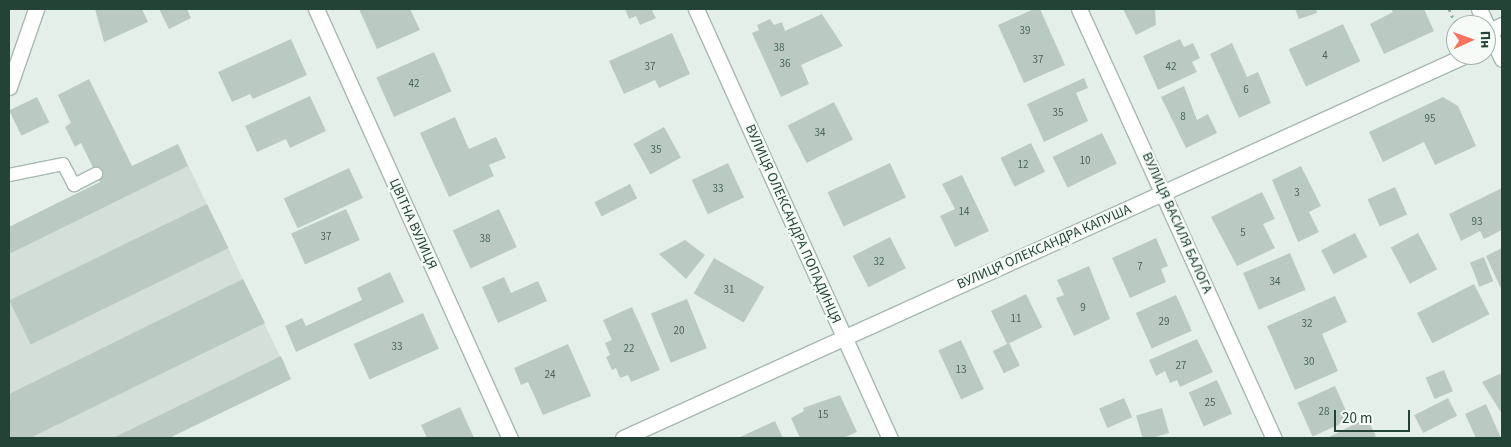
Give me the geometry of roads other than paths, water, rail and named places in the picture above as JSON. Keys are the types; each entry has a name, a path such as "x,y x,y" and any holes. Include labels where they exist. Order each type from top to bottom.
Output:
{"street":[{"path":"9,87 36,9"},
{"name":"ЦВІТНА ВУЛИЦЯ","path":"316,9 510,438"},
{"name":"ВУЛИЦЯ ОЛЕКСАНДРА ПОПАДИНЦЯ","path":"696,9 890,438"},
{"name":"ВУЛИЦЯ ВАСИЛЯ БАЛОГА","path":"1079,9 1274,438"},
{"path":"1496,44 1502,59"},
{"name":"ВУЛИЦЯ ОЛЕКСАНДРА КАПУША","path":"623,438 1446,64"}],"lane":[{"path":"9,175 63,164 74,186 96,174"}]}
